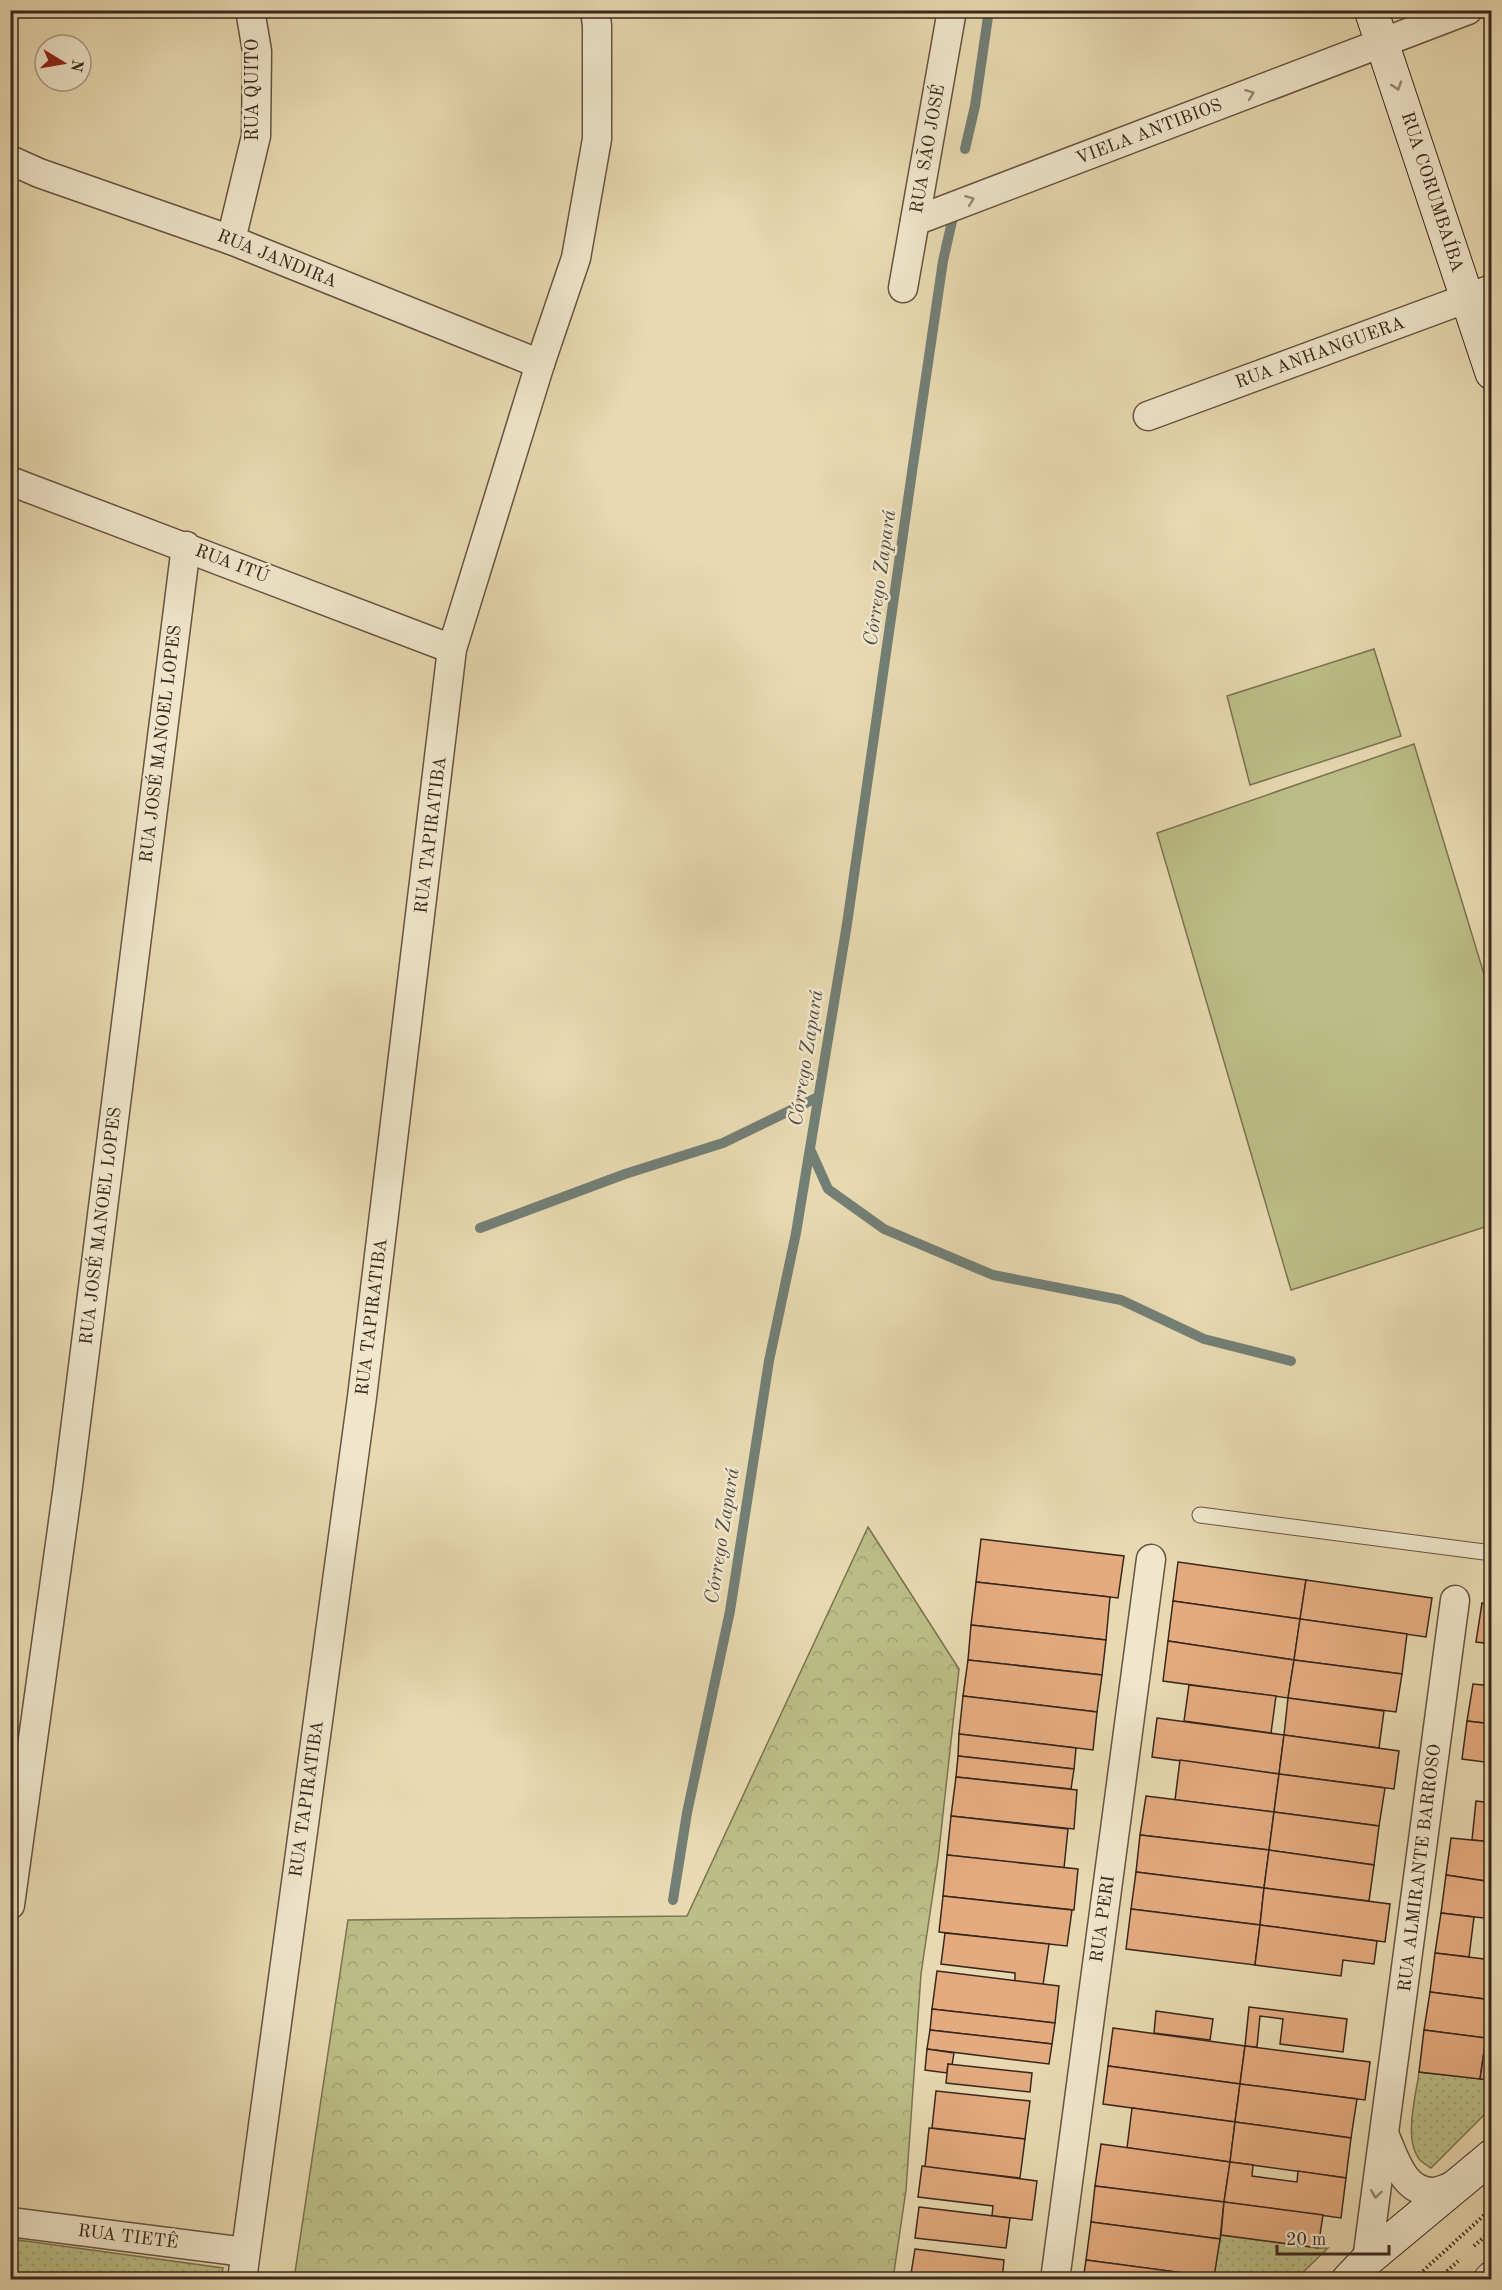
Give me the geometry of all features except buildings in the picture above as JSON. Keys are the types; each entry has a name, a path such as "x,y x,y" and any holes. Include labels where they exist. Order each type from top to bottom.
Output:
{"main road":[{"name":"RUA CORUMBAÍBA","path":"1371,10 1479,294 1491,373"},
{"path":"1357,2270 1491,2156"}],"street":[{"name":"RUA QUITO","path":"231,240 256,136 257,51 250,10"},
{"name":"RUA TAPIRATIBA","path":"244,2266 362,1397 452,649 540,364 576,258 597,139 595,10"},
{"name":"RUA SÃO JOSÉ","path":"903,288 952,10"},
{"name":"VIELA ANTIBIOS","path":"915,221 1468,10"},
{"name":"RUA JANDIRA","path":"10,160 39,173 231,240 540,364"},
{"name":"RUA ANHANGUERA","path":"1148,416 1479,294"},
{"name":"RUA ITÚ","path":"10,481 452,649"},
{"name":"RUA JOSÉ MANOEL LOPES","path":"10,1905 67,1497 186,546"},
{"name":"RUA PERI","path":"1055,2280 1151,1559"},
{"name":"RUA ALMIRANTE BARROSO","path":"1357,2270 1385,2136 1455,1600"},
{"path":"1385,2136 1402,2174 1416,2189 1436,2192 1462,2182"},
{"name":"RUA TIETÊ","path":"10,2222 244,2266"}],"lane":[{"path":"1200,1515 1491,1553"}],"path":[{"path":"1413,2280 1491,2208"}],"green space":[{"path":"1374,649 1401,736 1250,785 1227,696"},
{"path":"1414,744 1491,997 1491,1225 1291,1290 1157,833"},
{"path":"868,1527 959,1669 938,1859 921,1974 906,2190 893,2279 294,2279 348,1920 687,1916"},
{"path":"1419,2072 1491,2080 1491,2108 1431,2168 1420,2160 1412,2141 1412,2118"},
{"path":"1221,2235 1328,2248 1296,2279 1213,2280"},
{"path":"11,2239 223,2268 221,2279 11,2279"}],"waterway":[{"name":"Córrego Zapará","path":"965,149 975,106 989,10"},
{"name":"Córrego Zapará","path":"673,1900 687,1813 730,1611 769,1361 796,1233 847,924 943,261 953,217"},
{"path":"480,1228 625,1174 723,1143 818,1097"},
{"path":"810,1149 828,1189 884,1229 993,1275 1121,1300 1204,1339 1291,1361"}]}
